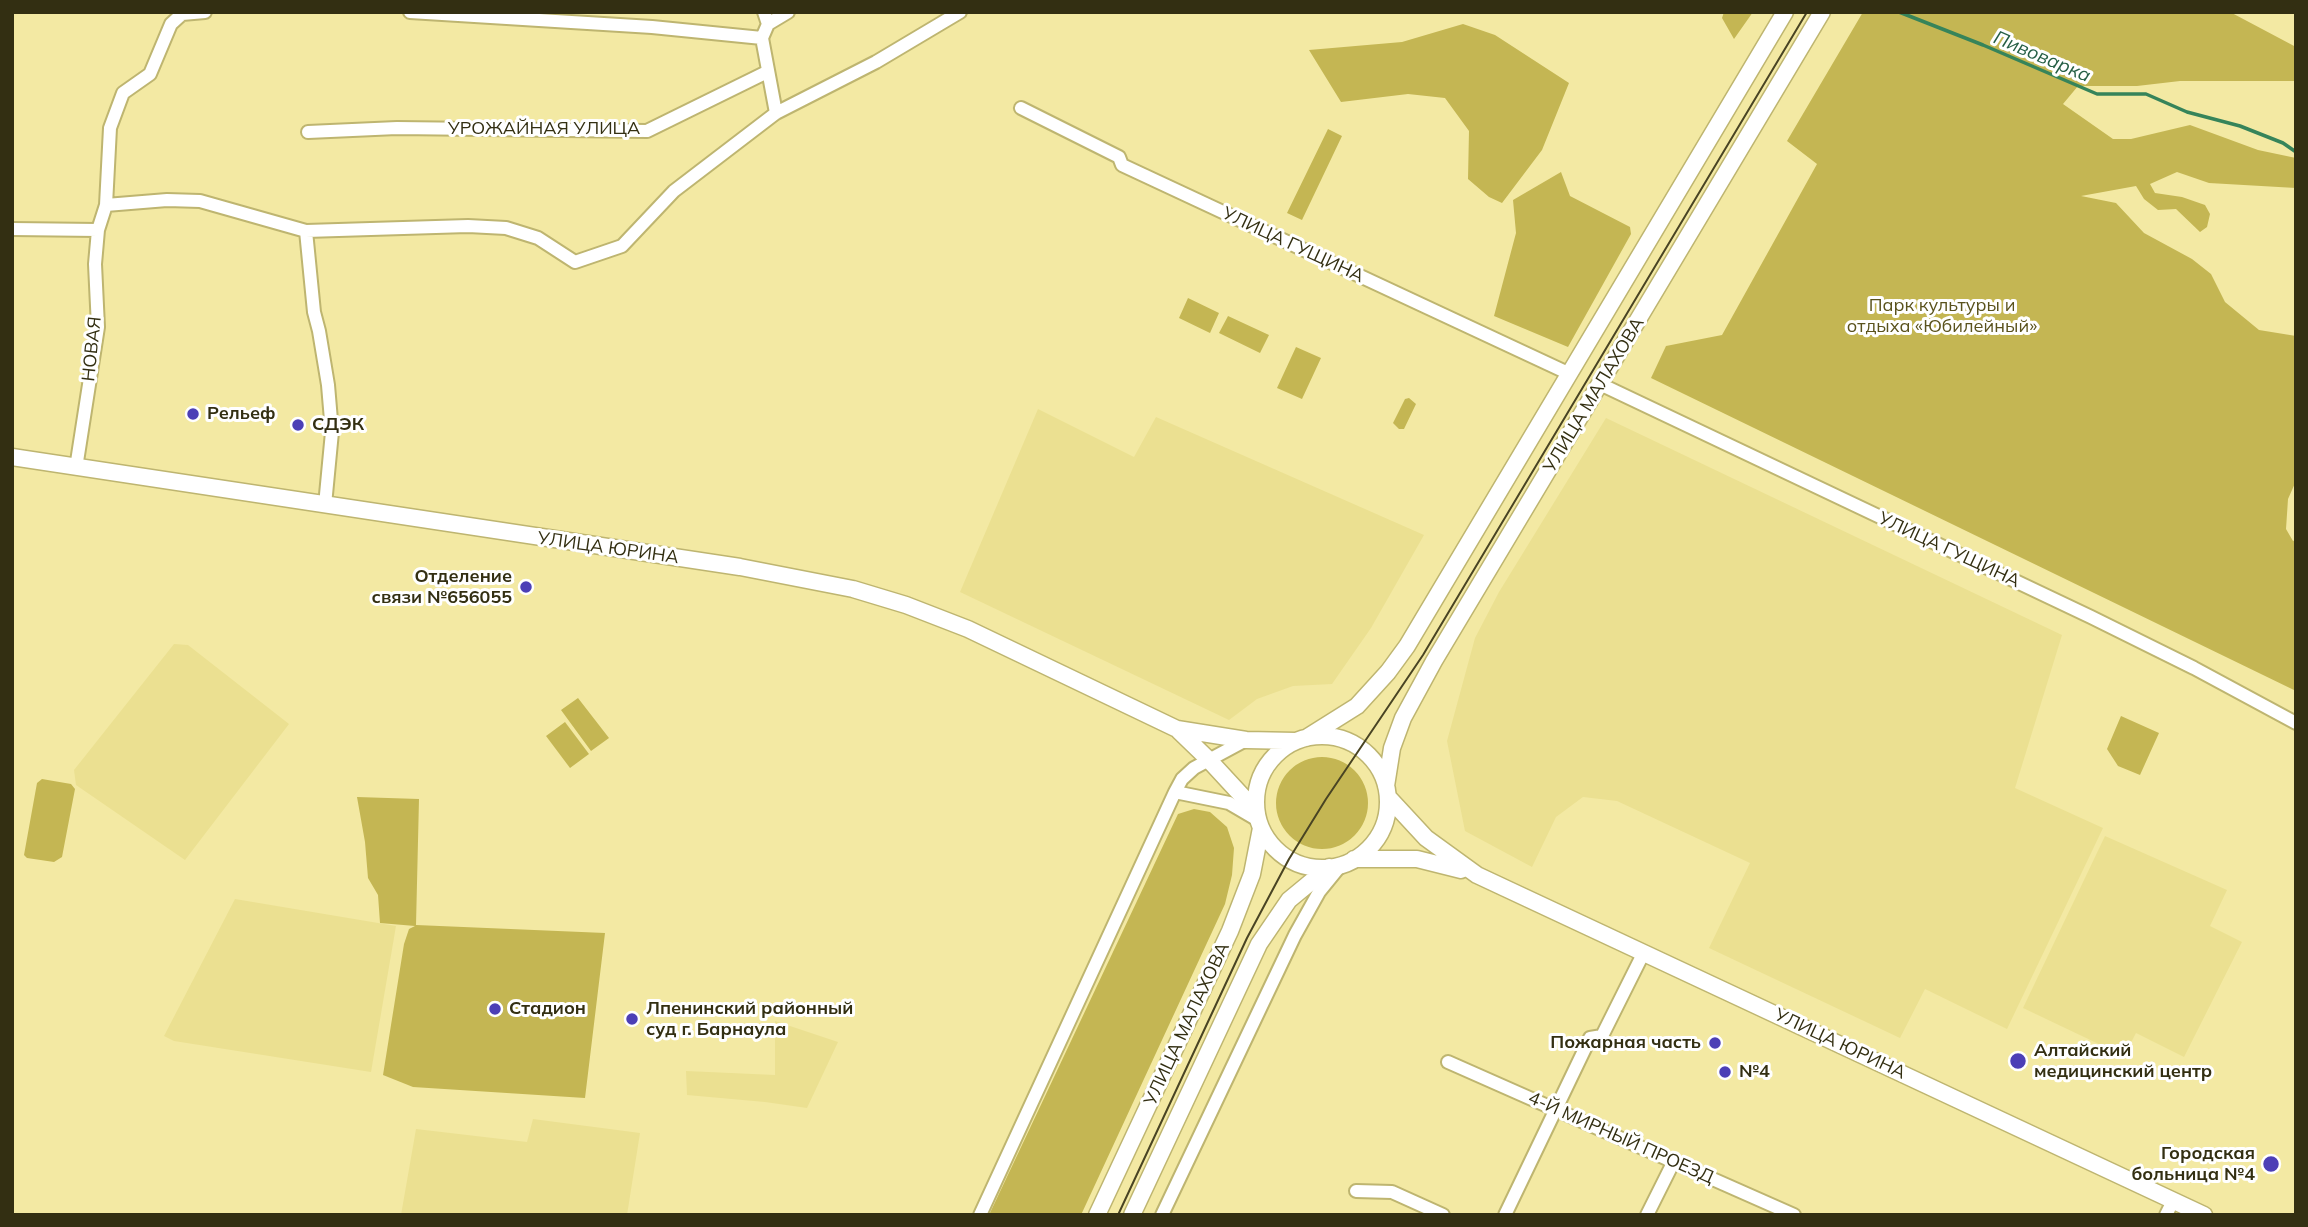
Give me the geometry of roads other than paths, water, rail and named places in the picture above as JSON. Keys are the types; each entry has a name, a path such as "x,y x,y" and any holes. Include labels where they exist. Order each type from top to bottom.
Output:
{"main road":[{"name":"УЛИЦА МАЛАХОВА","path":"1301,740 1357,706 1407,646 1785,12"},
{"name":"УЛИЦА МАЛАХОВА","path":"1387,791 1392,748 1404,718 1434,661 1822,12"},
{"name":"УЛИЦА ЮРИНА","path":"12,457 740,567 853,589 906,605 968,629 1177,729 1247,740 1301,740"},
{"name":"УЛИЦА ЮРИНА","path":"1177,729 1208,758 1259,819"},
{"path":"1332,737 1356,745 1377,765 1387,791 1388,809 1380,833 1373,843 1342,864 1302,865 1289,859 1275,848 1259,819 1256,797 1264,769 1273,758 1301,740 1332,737"},
{"name":"УЛИЦА ЮРИНА","path":"1387,791 1426,838 1476,875"},
{"name":"УЛИЦА МАЛАХОВА","path":"1097,1215 1230,931 1252,874 1259,819"},
{"name":"УЛИЦА ЮРИНА","path":"1342,864 1417,859 1476,875 1801,1025 2169,1208 2204,1215"},
{"name":"УЛИЦА МАЛАХОВА","path":"1132,1215 1259,944 1289,900 1342,864"}],"street":[{"name":"НОВАЯ","path":"76,468 98,327 95,264 98,230 106,205 110,128 123,93 150,74 171,24 182,14 205,12"},
{"path":"410,12 652,27 762,38"},
{"path":"652,12 652,27"},
{"path":"776,113 766,72 762,38 766,18 788,12"},
{"path":"106,205 167,200 200,201 306,231 468,226 506,228 538,238 575,262 622,246 674,191 776,113 876,62 960,12"},
{"name":"УРОЖАЙНАЯ УЛИЦА","path":"308,132 397,128 647,131 766,72"},
{"name":"УЛИЦА ГУЩИНА","path":"1021,108 1119,158 1122,165 1570,374"},
{"path":"12,229 98,230"},
{"path":"306,231 314,312 328,385 332,432 325,505"},
{"name":"УЛИЦА ГУЩИНА","path":"1600,384 2091,617 2296,723"},
{"path":"980,1215 1182,779 1208,758 1247,740"},
{"path":"1175,792 1228,803 1259,819"},
{"path":"1162,1215 1295,935 1320,892 1342,864"},
{"path":"1506,1215 1591,1038 1602,1036 1643,954"},
{"name":"4-Й МИРНЫЙ ПРОЕЗД","path":"1448,1062 1789,1214"},
{"path":"1647,1215 1673,1163"},
{"path":"1356,1191 1392,1192 1443,1215"}],"waterway":[{"name":"Пивоварка","path":"1899,12 2097,94 2146,94 2187,112 2240,126 2283,143 2296,152"}],"tram line":[{"path":"1118,1215 1247,938 1289,859 1423,655 1807,12"}],"place":[{"name":"Рельеф","path":"193,414"},
{"name":"СДЭК","path":"298,425"},
{"name":"Отделение связи №656055","path":"526,587"},
{"name":"Стадион","path":"495,1009"},
{"name":"Лпенинский районный суд г. Барнаула","path":"632,1019"},
{"name":"Пожарная часть","path":"1715,1043"},
{"name":"Алтайский медицинский центр","path":"2018,1061"},
{"name":"№4","path":"1725,1072"},
{"name":"Городская больница №4","path":"2271,1164"}],"park label":[{"name":"Парк культуры и отдыха «Юбилейный»","path":"1942,316"}]}
